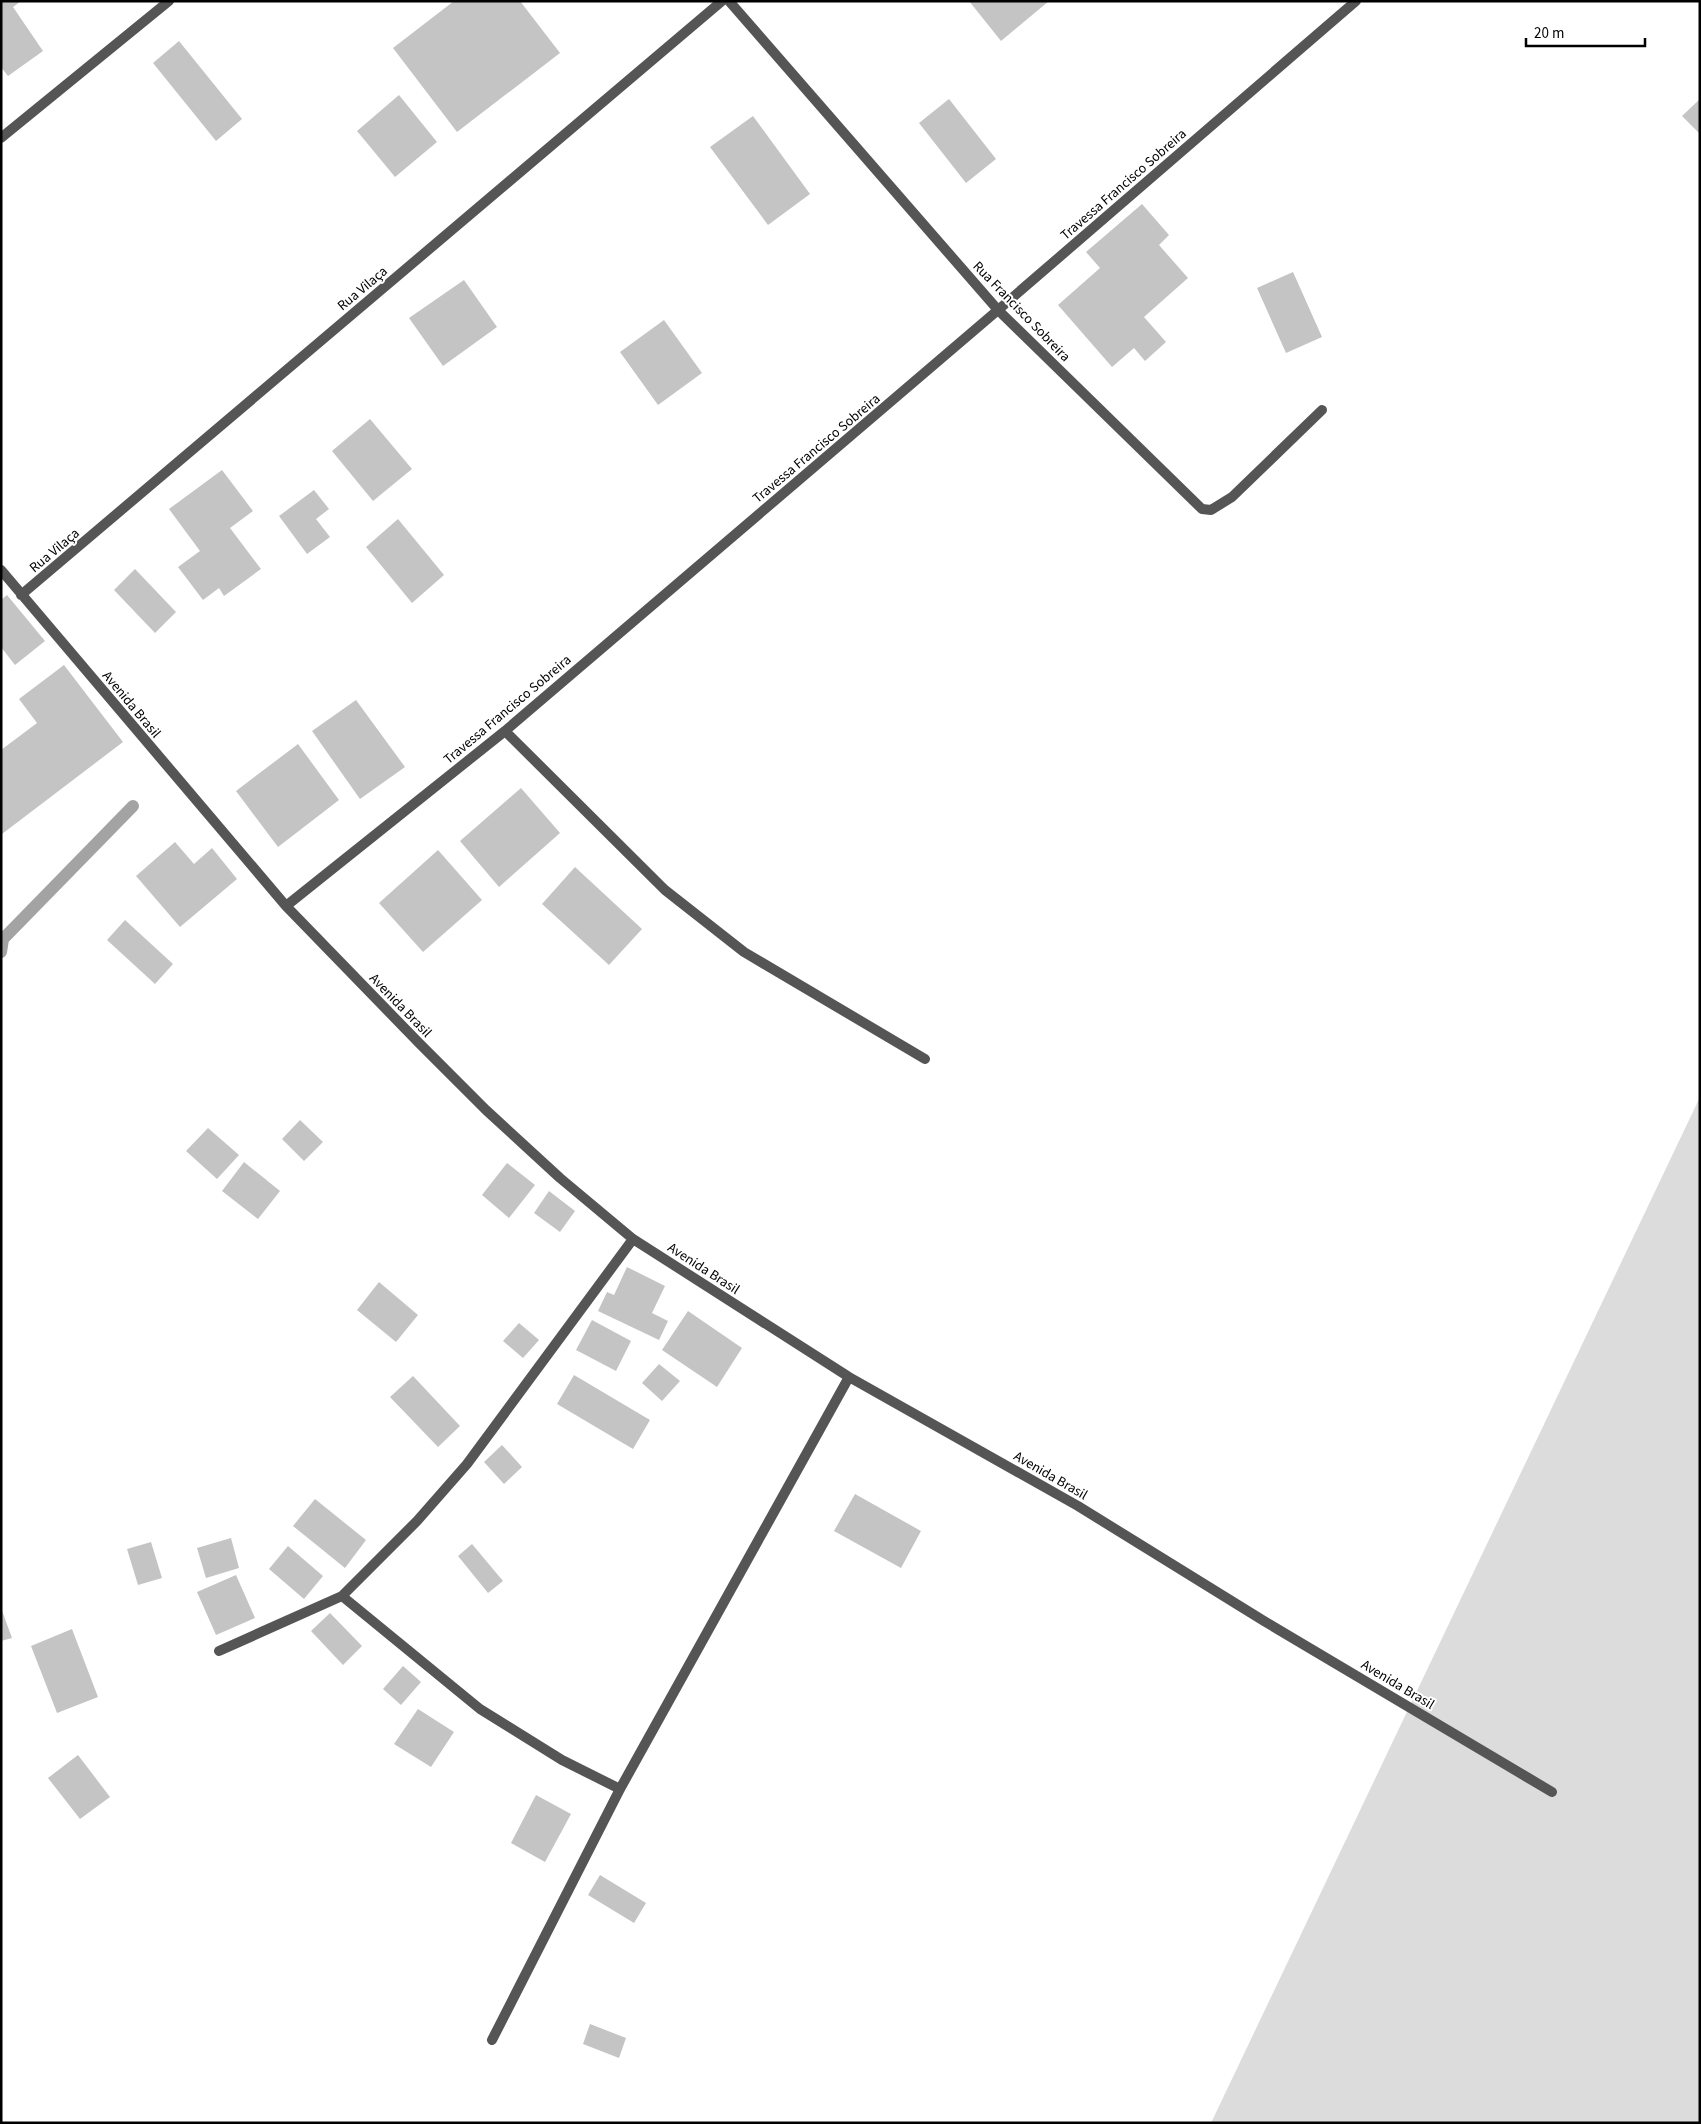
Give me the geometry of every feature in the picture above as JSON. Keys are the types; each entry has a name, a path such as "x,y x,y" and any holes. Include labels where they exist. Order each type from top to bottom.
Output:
{"street":[{"path":"1,138 169,1"},
{"name":"Rua Vilaça","path":"21,595 722,1"},
{"name":"Rua Francisco Sobreira","path":"728,1 998,310 1202,508 1211,510 1232,496 1322,410"},
{"name":"Travessa Francisco Sobreira","path":"286,906 505,731 1356,1"},
{"name":"Avenida Brasil","path":"3,574 286,906 486,1110 560,1178 633,1239 849,1377 1078,1506 1264,1621 1552,1792"},
{"path":"505,731 665,890 737,947 814,995 925,1059"},
{"path":"219,1651 342,1596 417,1521 467,1464 633,1239"},
{"path":"492,2040 620,1789 849,1377"},
{"path":"342,1596 480,1709 562,1760 620,1789"}],"shaded area":[{"path":"1700,1097 1700,2123 1211,2123"}],"building":[{"path":"1,1 21,1 13,7 43,51 8,76 1,67"},
{"path":"454,1 520,1 560,53 457,132 393,48"},
{"path":"969,1 1049,1 1001,41"},
{"path":"179,41 242,119 216,141 153,63"},
{"path":"399,95 437,142 395,177 357,131"},
{"path":"949,99 996,159 966,183 919,123"},
{"path":"1700,99 1700,134 1682,116"},
{"path":"753,116 810,194 768,225 710,147"},
{"path":"1142,204 1169,235 1159,245 1188,278 1144,317 1166,342 1145,361 1134,348 1112,367 1058,305 1100,268 1086,252"},
{"path":"1293,272 1322,337 1286,353 1257,288"},
{"path":"464,280 497,327 443,366 409,318"},
{"path":"664,320 702,373 658,405 620,352"},
{"path":"370,419 412,469 373,501 332,451"},
{"path":"222,470 253,511 230,528 261,569 224,596 219,588 203,600 178,567 200,551 169,509"},
{"path":"314,490 329,509 316,519 330,537 307,554 279,516"},
{"path":"398,519 444,575 412,603 366,547"},
{"path":"135,569 176,612 155,633 114,590"},
{"path":"7,595 45,641 15,665 1,647 1,600"},
{"path":"64,665 123,742 2,834 1,750 37,723 19,699"},
{"path":"356,700 405,767 360,799 312,731"},
{"path":"298,744 339,800 278,847 236,791"},
{"path":"521,788 560,833 499,887 460,841"},
{"path":"175,842 194,864 212,848 237,879 180,927 136,876"},
{"path":"438,850 482,900 423,952 379,903"},
{"path":"575,867 642,929 609,965 542,904"},
{"path":"125,920 173,964 155,984 107,940"},
{"path":"300,1120 323,1142 304,1161 282,1139"},
{"path":"208,1128 239,1155 217,1179 186,1151"},
{"path":"244,1162 280,1191 258,1219 222,1191"},
{"path":"507,1163 535,1185 509,1218 482,1195"},
{"path":"549,1191 575,1211 560,1232 534,1213"},
{"path":"627,1267 665,1286 652,1313 668,1321 659,1340 598,1311 607,1292 614,1295"},
{"path":"379,1282 418,1315 396,1342 357,1310"},
{"path":"688,1311 742,1348 717,1387 662,1350"},
{"path":"592,1320 631,1341 616,1371 576,1350"},
{"path":"519,1323 539,1340 523,1358 503,1341"},
{"path":"659,1364 680,1381 662,1401 642,1383"},
{"path":"574,1375 650,1420 633,1449 557,1404"},
{"path":"413,1376 460,1426 438,1447 390,1397"},
{"path":"502,1445 522,1467 504,1484 484,1462"},
{"path":"855,1494 921,1531 901,1568 834,1531"},
{"path":"315,1499 366,1540 345,1568 293,1526"},
{"path":"231,1538 239,1568 206,1578 197,1548"},
{"path":"151,1542 162,1578 138,1585 127,1549"},
{"path":"472,1544 503,1581 488,1593 458,1556"},
{"path":"288,1546 323,1576 304,1599 269,1569"},
{"path":"236,1575 255,1618 216,1635 197,1592"},
{"path":"1,1608 12,1638 1,1641"},
{"path":"330,1613 362,1646 343,1665 311,1631"},
{"path":"72,1629 98,1697 57,1713 31,1646"},
{"path":"403,1666 421,1682 401,1705 383,1689"},
{"path":"418,1709 454,1732 431,1767 394,1744"},
{"path":"78,1755 110,1797 80,1819 48,1778"},
{"path":"536,1795 571,1814 545,1862 511,1843"},
{"path":"600,1875 646,1903 634,1923 588,1895"},
{"path":"590,2024 626,2038 619,2058 583,2044"}],"waterway":[{"path":"1,952 3,939 133,806"}]}
